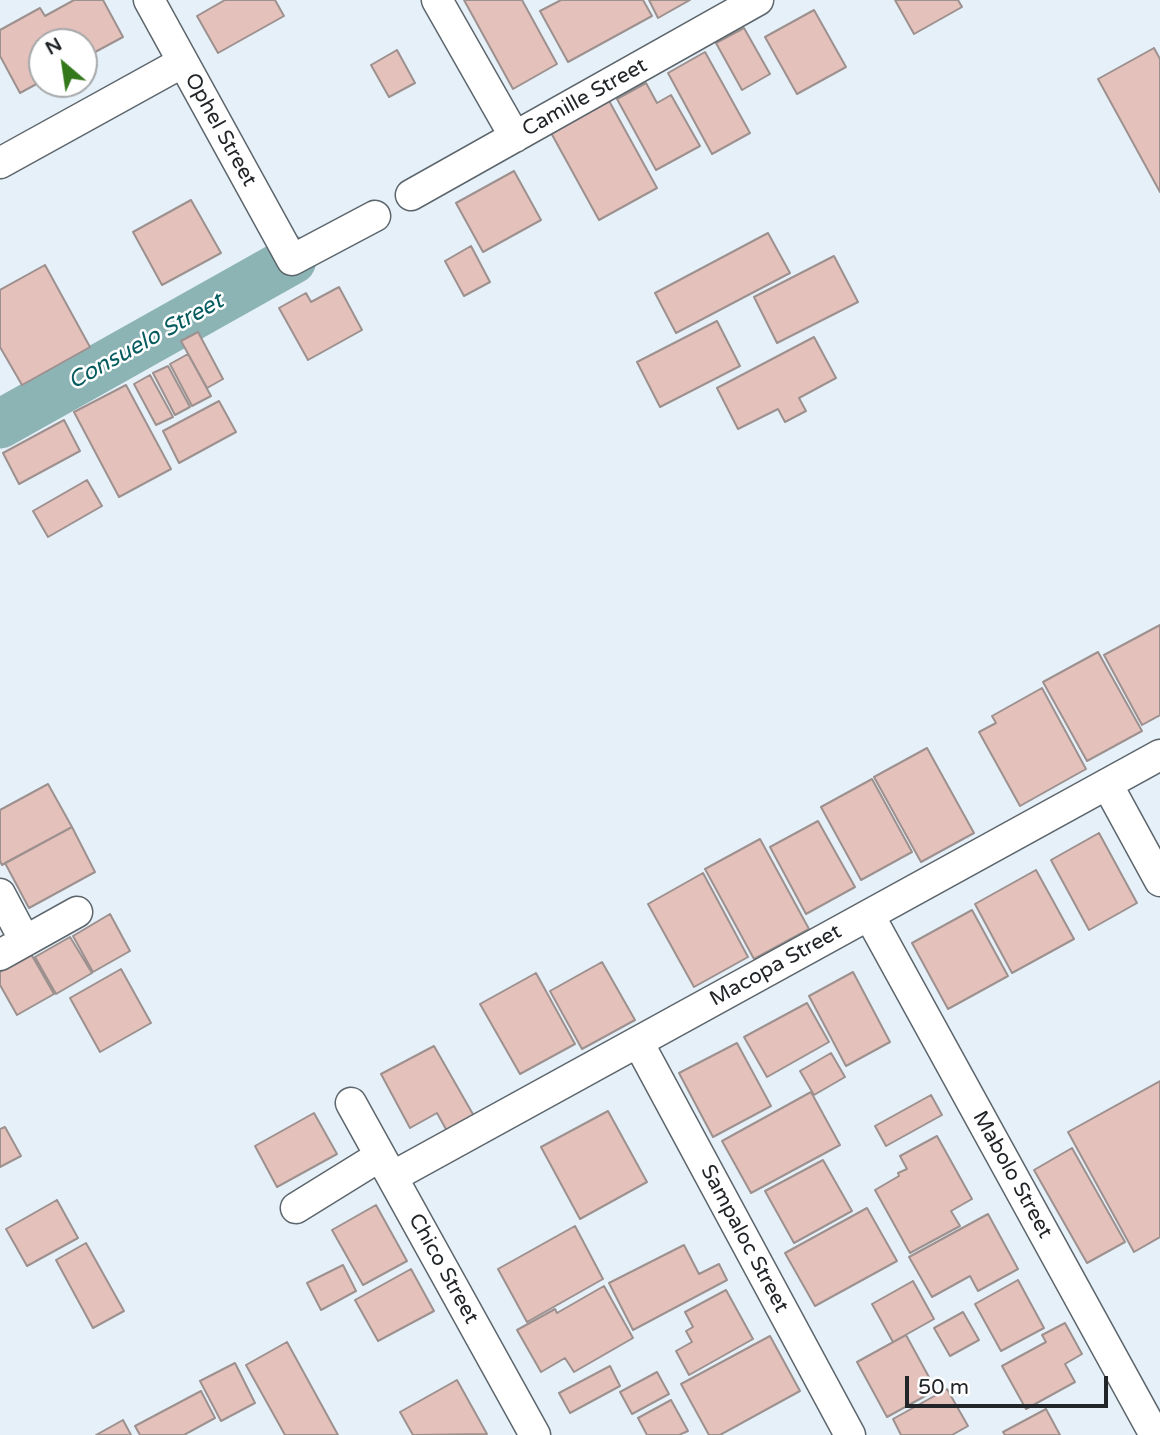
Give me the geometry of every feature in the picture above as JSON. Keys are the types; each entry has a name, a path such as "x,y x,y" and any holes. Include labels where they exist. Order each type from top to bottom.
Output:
{"street":[{"name":"Ophel Street","path":"149,0 292,260 375,216"},
{"path":"437,0 515,137"},
{"name":"Camille Street","path":"411,195 749,2"},
{"path":"0,163 183,62"},
{"name":"Macopa Street","path":"296,1208 386,1167 638,1042 1160,755"},
{"path":"1107,784 1160,881"},
{"path":"0,894 13,948 77,912"},
{"name":"Mabolo Street","path":"870,915 1155,1435"},
{"name":"Sampaloc Street","path":"638,1042 850,1435"},
{"name":"Chico Street","path":"351,1103 535,1435"}],"building":[{"path":"74,0 103,0 123,37 98,50 98,28 28,28 28,89 20,93 0,56 0,30 40,8 45,16"},
{"path":"225,0 275,0 284,16 218,53 197,16"},
{"path":"464,0 522,0 557,64 513,89"},
{"path":"561,0 643,0 652,16 568,62 540,11"},
{"path":"649,0 690,0 658,18"},
{"path":"895,0 958,0 962,7 914,34"},
{"path":"814,10 846,67 797,94 765,37"},
{"path":"744,28 770,74 742,90 716,43"},
{"path":"1154,48 1160,59 1160,192 1098,79"},
{"path":"397,50 415,83 389,97 371,65"},
{"path":"705,52 750,133 712,154 668,73"},
{"path":"646,83 657,103 671,95 700,146 656,170 617,99"},
{"path":"608,99 657,188 599,220 550,131"},
{"path":"514,171 541,220 483,252 456,203"},
{"path":"191,200 221,253 162,285 133,232"},
{"path":"768,233 790,273 676,333 655,293"},
{"path":"471,246 490,282 464,296 445,261"},
{"path":"834,256 858,302 777,343 754,297"},
{"path":"45,265 90,347 22,385 0,347 0,290"},
{"path":"339,287 362,330 308,360 279,308 306,293 311,302"},
{"path":"717,321 740,366 660,407 637,362"},
{"path":"198,332 223,379 207,388 181,341"},
{"path":"814,337 836,378 799,398 806,411 785,422 778,409 738,429 717,388"},
{"path":"188,354 211,396 192,406 170,364"},
{"path":"168,366 190,407 175,415 153,373"},
{"path":"150,375 173,417 156,425 134,384"},
{"path":"126,385 171,469 119,497 74,412"},
{"path":"219,401 236,432 179,463 163,431"},
{"path":"64,420 80,451 19,484 3,453"},
{"path":"87,480 102,506 48,537 33,511"},
{"path":"1160,625 1160,715 1142,725 1104,655"},
{"path":"1098,652 1142,731 1087,761 1043,682"},
{"path":"1042,688 1086,769 1020,806 979,732 996,723 992,716"},
{"path":"927,748 974,833 921,862 874,777"},
{"path":"872,779 912,852 861,880 821,807"},
{"path":"48,784 72,827 2,865 0,810"},
{"path":"818,821 855,887 806,914 770,847"},
{"path":"72,827 95,872 29,908 5,863"},
{"path":"1099,833 1137,903 1089,930 1051,860"},
{"path":"760,839 809,929 754,959 705,869"},
{"path":"1036,870 1074,939 1012,973 975,904"},
{"path":"703,873 748,957 694,987 648,904"},
{"path":"972,910 1008,976 948,1009 912,943"},
{"path":"110,914 130,951 93,972 73,936"},
{"path":"70,937 92,973 56,994 35,957"},
{"path":"31,954 54,994 17,1015 0,985 0,972"},
{"path":"602,962 635,1020 582,1049 550,991"},
{"path":"121,969 151,1023 100,1052 70,998"},
{"path":"853,972 890,1042 846,1066 809,996"},
{"path":"536,973 575,1044 520,1074 480,1004"},
{"path":"807,1003 829,1042 767,1077 744,1037"},
{"path":"737,1043 771,1106 713,1137 679,1073"},
{"path":"434,1046 474,1116 447,1131 437,1113 410,1128 381,1074"},
{"path":"831,1053 845,1077 814,1095 800,1071"},
{"path":"1160,1081 1160,1237 1134,1252 1068,1132"},
{"path":"811,1092 840,1145 751,1193 722,1141"},
{"path":"931,1095 942,1115 886,1146 875,1126"},
{"path":"608,1111 647,1182 580,1219 541,1147"},
{"path":"314,1113 337,1154 277,1187 255,1146"},
{"path":"5,1127 21,1156 0,1167 0,1129"},
{"path":"937,1136 972,1199 951,1211 960,1226 910,1253 875,1190 907,1169 900,1156"},
{"path":"1072,1148 1125,1242 1087,1263 1034,1170"},
{"path":"823,1160 852,1211 794,1243 765,1191"},
{"path":"57,1200 78,1238 27,1266 6,1229"},
{"path":"376,1205 407,1261 363,1285 332,1230"},
{"path":"867,1208 897,1261 815,1306 785,1253"},
{"path":"988,1214 1018,1269 978,1291 970,1276 932,1297 909,1257"},
{"path":"575,1226 603,1279 527,1322 498,1269"},
{"path":"86,1243 124,1311 93,1328 56,1260"},
{"path":"684,1245 699,1274 719,1264 727,1280 633,1330 609,1283"},
{"path":"343,1265 356,1291 321,1310 307,1283"},
{"path":"411,1269 434,1311 378,1341 355,1300"},
{"path":"1018,1280 1044,1328 1001,1351 975,1304"},
{"path":"913,1281 934,1319 893,1342 872,1304"},
{"path":"604,1286 633,1338 574,1372 565,1358 541,1372 517,1330 555,1309 557,1313"},
{"path":"726,1290 753,1339 689,1375 676,1351 692,1342 686,1331 693,1327 685,1312"},
{"path":"963,1312 979,1340 950,1356 934,1328"},
{"path":"1065,1323 1082,1354 1065,1364 1075,1382 1026,1409 1002,1366 1046,1342 1042,1335"},
{"path":"906,1335 936,1390 887,1417 857,1362"},
{"path":"770,1336 800,1391 720,1435 709,1435 681,1384"},
{"path":"287,1342 338,1435 285,1435 246,1365"},
{"path":"235,1363 255,1403 221,1421 200,1381"},
{"path":"610,1366 620,1386 570,1413 559,1393"},
{"path":"657,1372 669,1394 632,1414 620,1392"},
{"path":"457,1380 487,1434 413,1435 400,1412"},
{"path":"947,1389 968,1426 952,1435 901,1435 893,1419"},
{"path":"201,1391 215,1418 184,1435 140,1435 135,1426"},
{"path":"671,1400 688,1431 679,1435 647,1435 638,1418"},
{"path":"1046,1409 1060,1435 1005,1435 1003,1432"},
{"path":"123,1420 131,1435 96,1435"}],"waterway":[{"name":"Consuelo Street","path":"0,424 292,260"}]}
